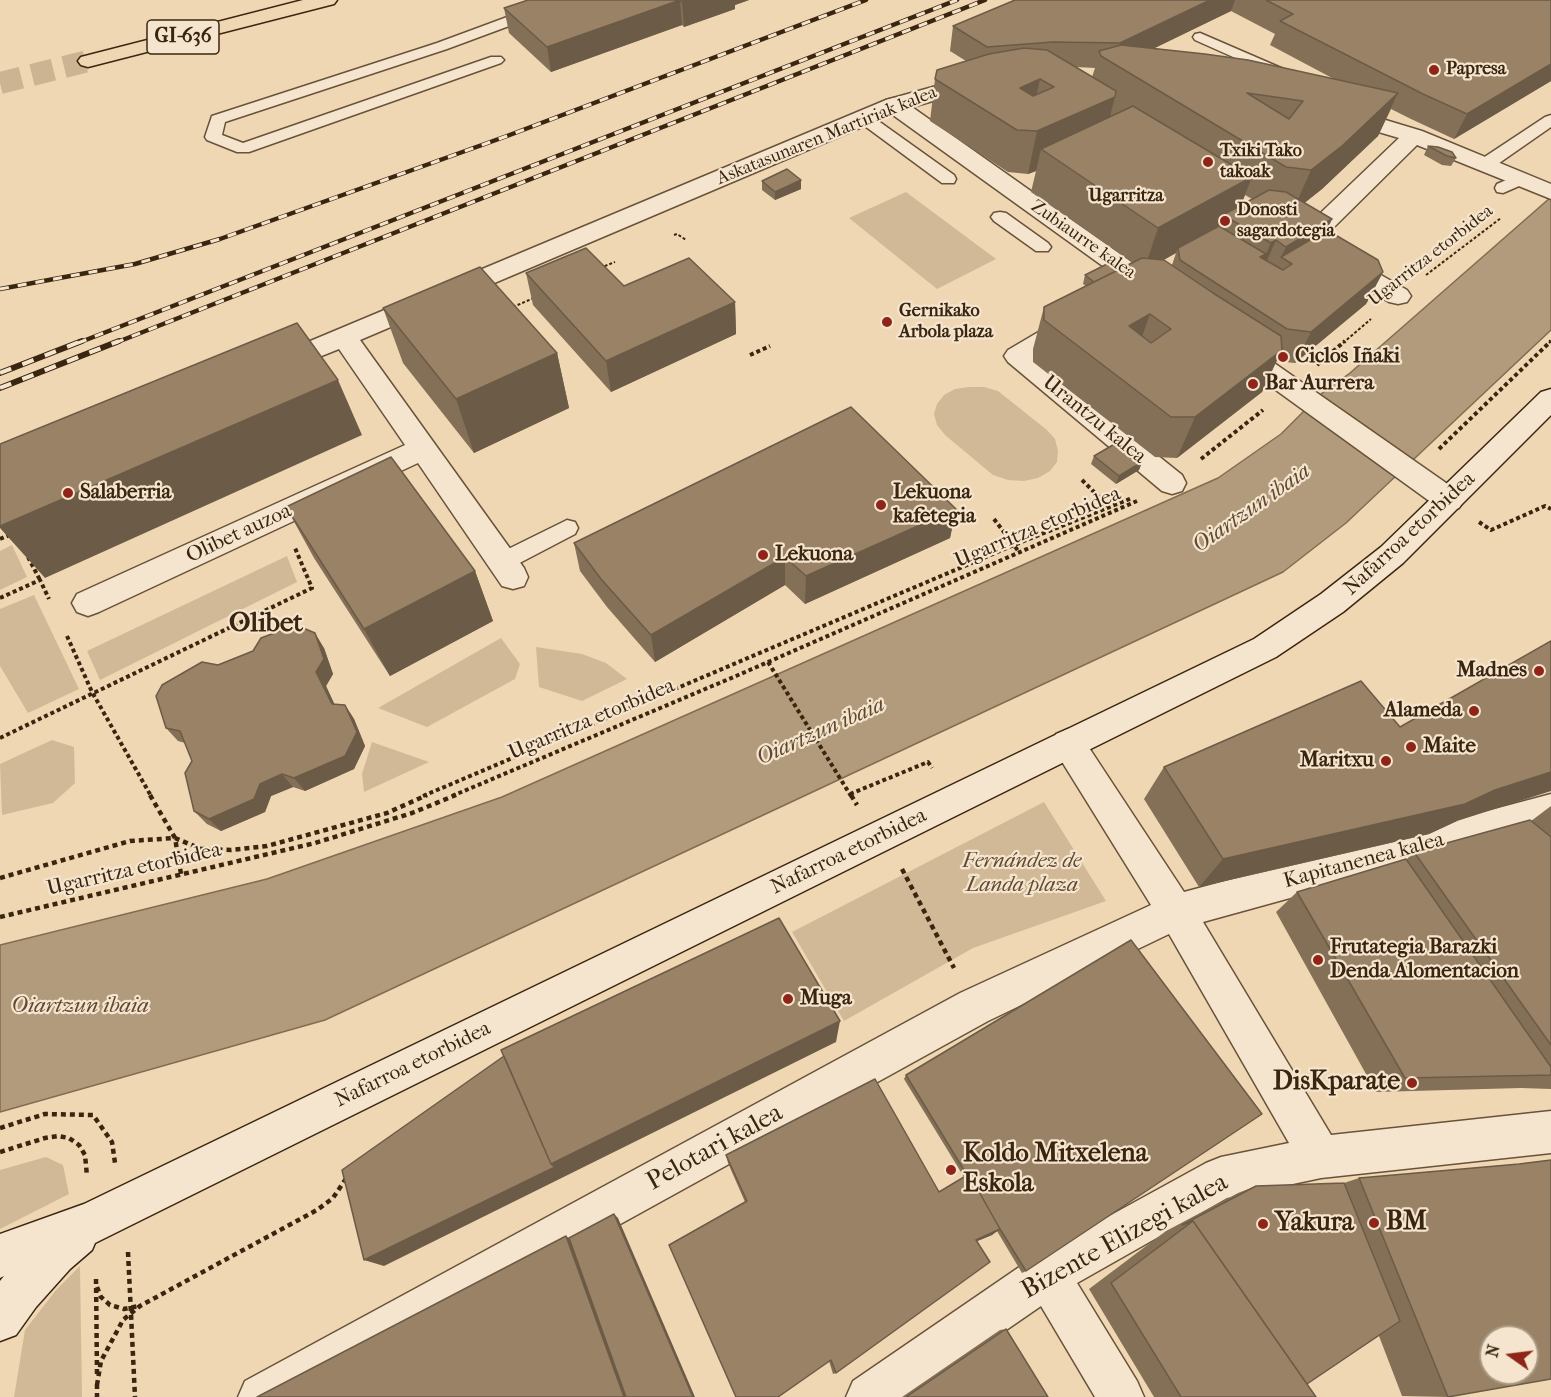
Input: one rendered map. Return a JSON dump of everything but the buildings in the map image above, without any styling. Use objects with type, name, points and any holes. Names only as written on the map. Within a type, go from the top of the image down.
[{"type":"main road","name":"GI-636","points":[[88,61],[327,0]]},
{"type":"street","name":"Askatasunaren Martiriak kalea","points":[[344,337],[894,105],[972,81],[992,79]]},
{"type":"street","name":"Zubiaurre kalea","points":[[894,105],[1022,184],[1155,278],[1174,305]]},
{"type":"street","points":[[1332,106],[1486,164],[1532,187]]},
{"type":"street","points":[[1300,235],[1318,229],[1414,136]]},
{"type":"street","points":[[1268,224],[1300,235],[1322,252],[1398,296]]},
{"type":"street","points":[[1118,299],[1155,278]]},
{"type":"street","name":"Urantzu kalea","points":[[1091,313],[1017,356],[1172,483]]},
{"type":"street","points":[[1213,332],[1460,508]]},
{"type":"street","points":[[247,378],[344,337],[507,570]]},
{"type":"street","name":"Nafarroa etorbidea","points":[[0,1319],[20,1291],[55,1254],[110,1231],[1068,744],[1265,648],[1299,626],[1460,508],[1551,399]]},
{"type":"street","name":"Olibet auzoa","points":[[88,603],[423,449]]},
{"type":"street","points":[[1068,744],[1176,912],[1321,1157]]},
{"type":"street","name":"Kapitanenea kalea","points":[[1176,912],[1551,810]]},
{"type":"street","points":[[1480,830],[1513,854]]},
{"type":"street","name":"Pelotari kalea","points":[[261,1397],[974,1007],[1176,912]]},
{"type":"street","name":"Bizente Elizegi kalea","points":[[869,1397],[1047,1275],[1221,1178],[1321,1157],[1551,1132]]},
{"type":"street","name":"Nafarroa etorbidea","points":[[0,1256],[110,1231]]},
{"type":"street","points":[[1047,1275],[1121,1397]]},
{"type":"lane","points":[[496,60],[243,149],[213,137],[218,119],[442,46],[566,0]]},
{"type":"lane","points":[[1200,38],[1293,78]]},
{"type":"lane","points":[[864,118],[948,178]]},
{"type":"lane","points":[[1486,164],[1551,120]]},
{"type":"lane","points":[[1000,217],[1042,247]]},
{"type":"lane","points":[[507,570],[567,528]]},
{"type":"path","name":"Ugarritza etorbidea","points":[[0,917],[315,843],[412,813],[1157,493],[1291,388],[1398,296],[1532,187]]},
{"type":"path","points":[[669,237],[677,234],[686,240]]},
{"type":"path","points":[[598,269],[620,260]]},
{"type":"path","points":[[513,307],[545,293]]},
{"type":"path","points":[[1413,475],[1551,341]]},
{"type":"path","points":[[750,355],[770,346]]},
{"type":"path","points":[[1082,480],[1109,507]]},
{"type":"path","name":"Ugarritza etorbidea","points":[[0,878],[130,841],[175,838],[201,849],[231,850],[267,846],[387,813],[1014,545],[1172,483]]},
{"type":"path","points":[[1460,508],[1491,530],[1545,506],[1551,509]]},
{"type":"path","points":[[994,519],[1019,552]]},
{"type":"path","points":[[0,539],[15,532]]},
{"type":"path","points":[[0,738],[312,588],[293,543]]},
{"type":"path","points":[[25,550],[53,608]]},
{"type":"path","points":[[0,598],[40,580]]},
{"type":"path","points":[[62,626],[92,692],[175,838],[181,874]]},
{"type":"path","points":[[768,662],[850,794]]},
{"type":"path","points":[[900,865],[974,1007]]},
{"type":"path","points":[[0,1128],[45,1114],[93,1115],[112,1142],[117,1175]]},
{"type":"path","points":[[110,1231],[130,1311],[135,1397]]},
{"type":"path","points":[[97,1397],[96,1285],[102,1297],[110,1305],[130,1311]]},
{"type":"path","points":[[97,1384],[101,1361],[110,1341],[130,1311]]},
{"type":"green space","points":[[906,192],[996,259],[937,289],[849,218]]},
{"type":"green space","points":[[984,387],[998,391],[1047,430],[1055,439],[1058,451],[1057,462],[1050,471],[1038,478],[1024,481],[1008,480],[993,475],[945,435],[937,425],[934,414],[937,404],[944,395],[955,389]]},
{"type":"green space","points":[[12,545],[27,577],[0,590],[0,551]]},
{"type":"green space","points":[[287,556],[297,582],[100,680],[87,651]]},
{"type":"green space","points":[[34,595],[79,689],[28,713],[0,666],[0,609]]},
{"type":"green space","points":[[501,638],[520,664],[515,679],[427,727],[378,708]]},
{"type":"green space","points":[[536,647],[582,654],[606,663],[627,679],[582,701],[539,687]]},
{"type":"green space","points":[[52,740],[74,747],[75,783],[53,803],[2,815],[0,764]]},
{"type":"green space","points":[[372,742],[429,762],[364,792],[362,774]]},
{"type":"green space","name":"Fernández de Landa plaza","points":[[1044,802],[1106,901],[973,948],[844,1021],[792,932]]},
{"type":"green space","points":[[46,1157],[63,1165],[69,1194],[0,1229],[0,1170]]},
{"type":"green space","points":[[80,1266],[82,1397],[14,1397],[25,1330],[56,1290]]},
{"type":"water","name":"Oiartzun ibaia","points":[[1551,197],[1551,330],[1346,523],[1283,572],[325,1020],[0,1112],[0,945],[267,879],[502,797],[1218,478],[1281,434],[1321,394],[1350,373]]},
{"type":"tunnel","points":[[0,83],[88,61]]},
{"type":"railway","points":[[0,289],[135,264],[220,239],[507,136],[866,0]]},
{"type":"railway","points":[[78,343],[957,0]]},
{"type":"railway","points":[[115,343],[985,0]]},
{"type":"railway","points":[[0,373],[82,341]]},
{"type":"railway","points":[[0,388],[119,341]]},
{"type":"place","name":"Papresa","points":[[1434,70]]},
{"type":"place","name":"Txiki Tako takoak","points":[[1208,162]]},
{"type":"place","name":"Donosti sagardotegia","points":[[1225,221]]},
{"type":"place","name":"Gernikako Arbola plaza","points":[[887,322]]},
{"type":"place","name":"Ciclos Iñaki","points":[[1283,357]]},
{"type":"place","name":"Bar Aurrera","points":[[1253,384]]},
{"type":"place","name":"Salaberria","points":[[68,493]]},
{"type":"place","name":"Lekuona kafetegia","points":[[881,505]]},
{"type":"place","name":"Lekuona","points":[[763,555]]},
{"type":"place","name":"Madnes","points":[[1539,671]]},
{"type":"place","name":"Alameda","points":[[1474,711]]},
{"type":"place","name":"Maite","points":[[1411,747]]},
{"type":"place","name":"Maritxu","points":[[1386,761]]},
{"type":"place","name":"Frutategia Barazki Denda Alomentacion","points":[[1318,960]]},
{"type":"place","name":"Muga","points":[[788,999]]},
{"type":"place","name":"DisKparate","points":[[1412,1083]]},
{"type":"place","name":"Koldo Mitxelena Eskola","points":[[951,1170]]},
{"type":"place","name":"BM","points":[[1374,1223]]},
{"type":"place","name":"Yakura","points":[[1263,1224]]},
{"type":"district","name":"Ugarritza","points":[[1126,197]]},
{"type":"district","name":"Olibet","points":[[266,624]]}]
